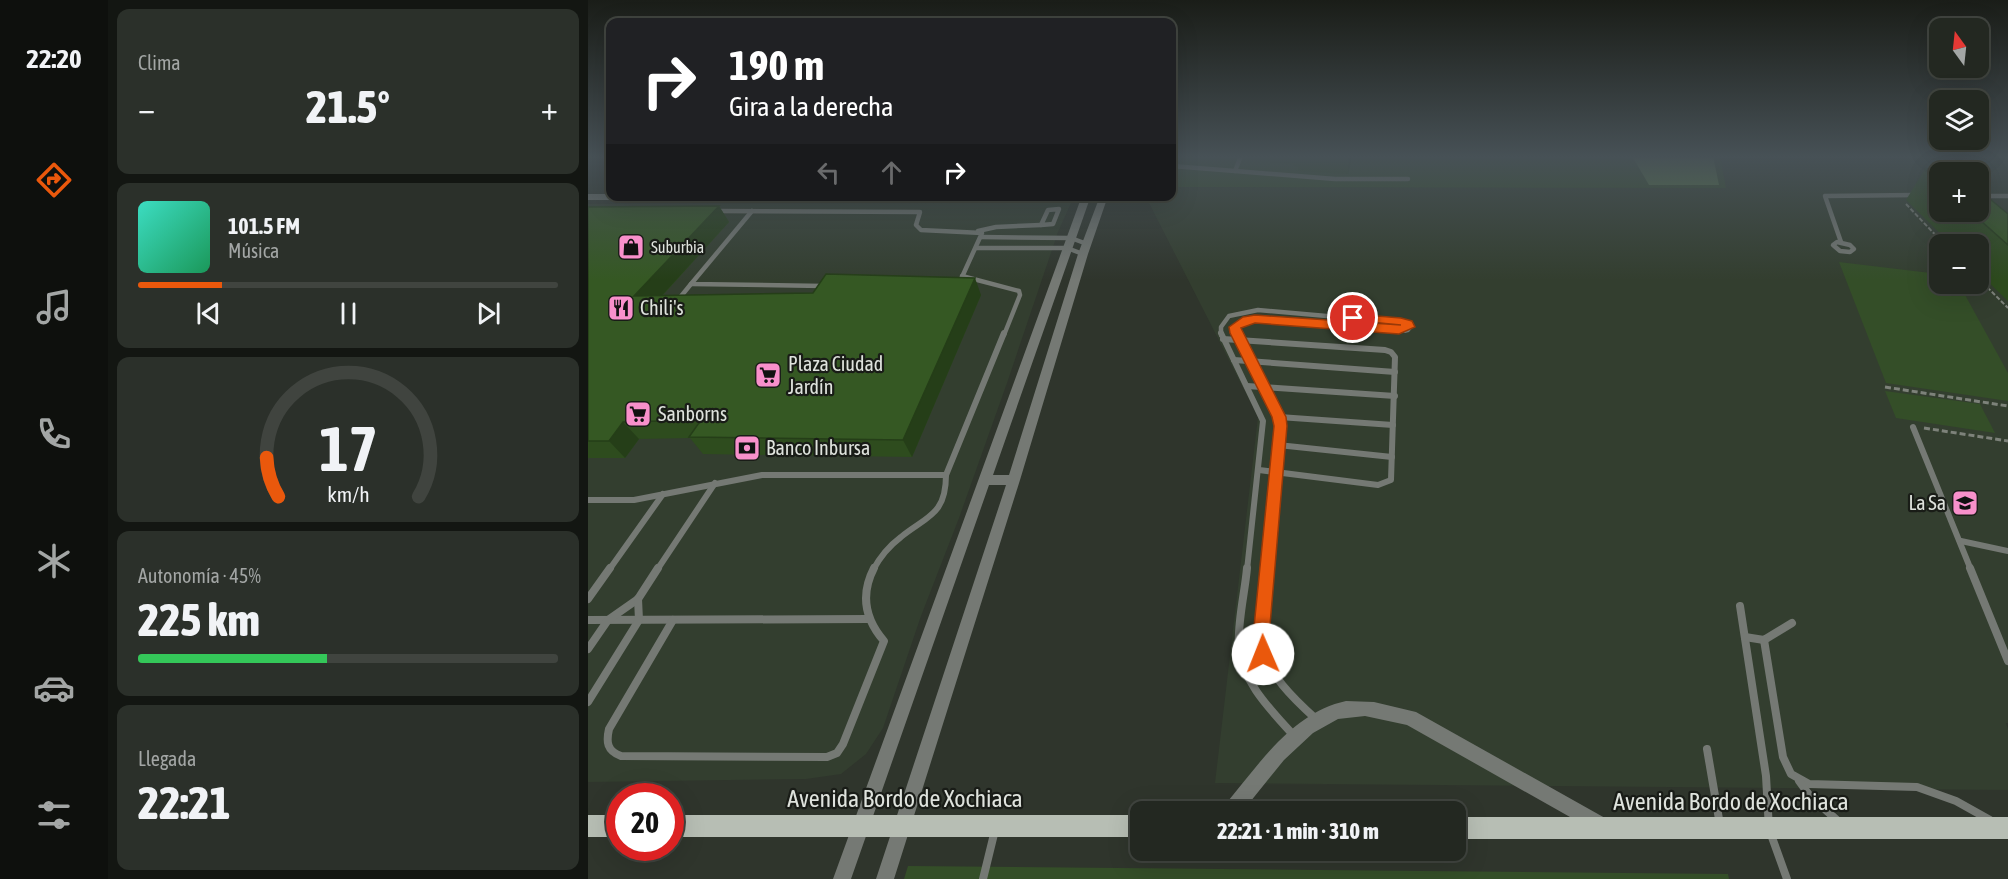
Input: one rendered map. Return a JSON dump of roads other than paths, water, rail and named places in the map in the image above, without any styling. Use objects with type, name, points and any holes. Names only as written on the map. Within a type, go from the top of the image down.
[{"type":"main road","points":[[588,826],[606,826]]},
{"type":"main road","name":"Avenida Bordo de Xochiaca","points":[[684,826],[1130,826]]},
{"type":"main road","name":"Avenida Bordo de Xochiaca","points":[[1466,828],[2006,828]]},
{"type":"street","points":[[842,879],[1085,201]]},
{"type":"street","points":[[885,879],[1014,480],[1085,249],[1103,201]]},
{"type":"street","points":[[986,480],[1014,480]]},
{"type":"street","points":[[1240,801],[1296,738],[1318,720],[1337,711],[1359,708],[1384,710],[1410,718],[1608,829]]},
{"type":"lane","points":[[1825,197],[1841,242]]},
{"type":"lane","points":[[705,211],[915,211],[920,212],[916,225],[921,230],[977,231],[996,227],[1041,226],[1053,224],[1059,209],[1048,210],[1041,226]]},
{"type":"lane","points":[[687,303],[676,303],[752,211]]},
{"type":"lane","points":[[674,620],[609,729],[606,740],[607,748],[612,754],[621,756],[827,757],[837,753],[843,744],[884,641],[868,619],[866,606],[867,591],[876,563],[897,539],[936,513],[947,483],[946,475],[1020,294],[1017,291],[961,279],[981,237],[982,233],[977,231]]},
{"type":"lane","points":[[981,237],[1069,243],[1085,249]]},
{"type":"lane","points":[[976,248],[1069,243],[1085,249]]},
{"type":"lane","points":[[691,284],[829,286]]},
{"type":"lane","points":[[800,292],[808,286]]},
{"type":"lane","points":[[1296,738],[1252,687],[1240,661],[1239,645],[1263,421],[1223,339],[1221,327],[1223,321],[1237,312],[1247,311],[1406,326],[1255,319],[1247,320],[1235,327],[1279,417],[1261,637],[1263,654],[1276,680],[1318,720]]},
{"type":"lane","points":[[1223,339],[1239,338],[1385,350],[1391,351],[1395,357],[1391,480],[1378,485],[1275,474],[1259,470]]},
{"type":"lane","points":[[1234,360],[1395,372]]},
{"type":"lane","points":[[1247,386],[1395,396]]},
{"type":"lane","points":[[1279,417],[1393,424]]},
{"type":"lane","points":[[1913,427],[2008,661]]},
{"type":"lane","points":[[1278,445],[1392,457]]},
{"type":"lane","points":[[588,500],[634,500],[716,482],[775,475],[946,475]]},
{"type":"lane","points":[[588,649],[608,620],[638,599],[716,482]]},
{"type":"lane","points":[[588,598],[663,494]]},
{"type":"lane","points":[[1961,541],[2008,551]]},
{"type":"lane","points":[[588,702],[639,620],[638,599]]},
{"type":"lane","points":[[1740,606],[1766,776],[1770,829],[1787,879]]},
{"type":"lane","points":[[588,620],[868,619]]},
{"type":"lane","points":[[1745,637],[1764,640],[1792,623]]},
{"type":"lane","points":[[1764,640],[1783,757],[1791,774],[1822,808],[1848,828]]},
{"type":"lane","points":[[1707,749],[1721,828]]},
{"type":"lane","points":[[1799,781],[1809,784],[1917,787],[1956,801],[2006,828]]},
{"type":"lane","points":[[983,879],[996,826]]},
{"type":"place","name":"Suburbia","points":[[631,247]]},
{"type":"place","name":"Chili's","points":[[621,308]]},
{"type":"place","name":"Plaza Ciudad Jardín","points":[[768,375]]},
{"type":"place","name":"Sanborns","points":[[638,414]]},
{"type":"place","name":"Banco Inbursa","points":[[747,448]]},
{"type":"place","name":"La Sa","points":[[1965,503]]}]
